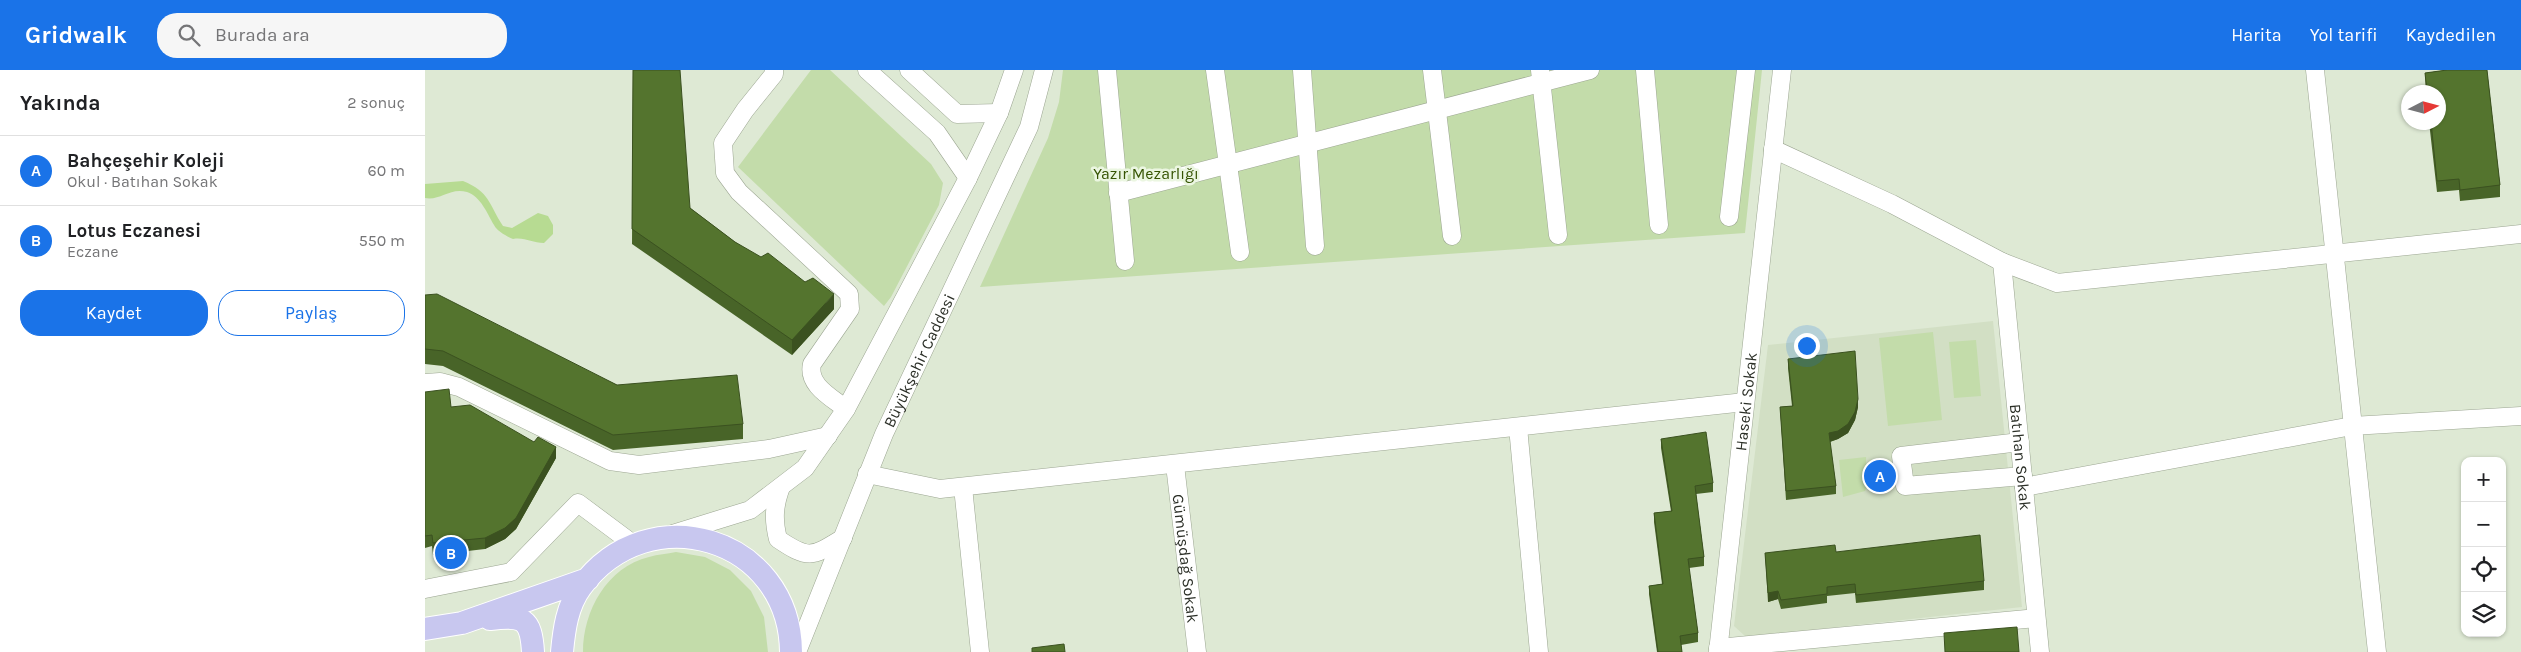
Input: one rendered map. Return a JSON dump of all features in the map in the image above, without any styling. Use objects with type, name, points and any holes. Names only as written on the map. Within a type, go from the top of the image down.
[{"type":"main road","points":[[562,652],[565,620],[580,588],[603,562],[633,544],[666,536],[701,538],[733,550],[760,571],[780,600],[791,633],[791,652]]},
{"type":"main road","points":[[462,623],[588,579]]},
{"type":"main road","points":[[425,629],[513,616],[525,620],[531,630],[533,652]]},
{"type":"street","points":[[775,70],[774,74],[745,110],[723,143],[725,173],[739,192],[849,294],[850,309],[811,364],[810,374],[813,382],[846,409]]},
{"type":"street","points":[[867,70],[937,133],[955,155],[968,178]]},
{"type":"street","points":[[909,70],[957,114]]},
{"type":"street","points":[[666,536],[750,510],[805,468],[846,409],[968,178],[999,113],[1014,70]]},
{"type":"street","name":"Büyükşehir Caddesi","points":[[797,652],[867,474],[1029,127],[1044,70]]},
{"type":"street","points":[[1107,70],[1125,261]]},
{"type":"street","points":[[1215,70],[1240,252]]},
{"type":"street","points":[[1302,70],[1315,246]]},
{"type":"street","points":[[1432,70],[1452,236]]},
{"type":"street","points":[[1118,193],[1307,146],[1437,109],[1541,76],[1590,70]]},
{"type":"street","points":[[1645,70],[1659,225]]},
{"type":"street","points":[[1729,217],[1746,70]]},
{"type":"street","points":[[1782,70],[1773,149],[1892,204],[2003,262],[2057,282],[2521,234]]},
{"type":"street","points":[[2315,70],[2377,652]]},
{"type":"street","points":[[1541,76],[1558,235]]},
{"type":"street","points":[[937,133],[957,114],[999,113]]},
{"type":"street","name":"Haseki Sokak","points":[[1718,650],[1773,149]]},
{"type":"street","name":"Batıhan Sokak","points":[[2003,262],[2039,652]]},
{"type":"street","points":[[425,383],[440,382],[459,387],[610,460],[625,464],[639,465],[769,449],[828,436]]},
{"type":"street","points":[[867,474],[940,490],[1745,402]]},
{"type":"street","points":[[2020,442],[1901,456],[1905,486],[2023,482],[2352,426],[2521,416]]},
{"type":"street","points":[[1518,427],[1539,652]]},
{"type":"street","name":"Gümüşdağ Sokak","points":[[1175,465],[1197,652]]},
{"type":"street","points":[[781,487],[774,507],[774,524],[778,539],[803,555],[819,553],[843,538]]},
{"type":"street","points":[[963,487],[981,652]]},
{"type":"street","points":[[425,589],[511,572],[578,503],[633,544]]},
{"type":"street","points":[[1718,650],[2036,618]]},
{"type":"shaded area","points":[[463,181],[479,189],[484,194],[503,226],[512,228],[538,213],[548,216],[553,225],[553,234],[544,243],[510,238],[497,229],[480,201],[467,192],[455,191],[435,198],[425,198],[425,184]]},
{"type":"shaded area","points":[[1993,321],[2022,607],[1746,637],[1734,626],[1768,345]]},
{"type":"green space","points":[[811,70],[830,70],[931,164],[943,183],[939,205],[891,297],[884,306],[738,167]]},
{"type":"green space","name":"Yazır Mezarlığı","points":[[1063,70],[1762,70],[1745,233],[980,287],[1048,138],[1059,102]]},
{"type":"green space","points":[[1933,332],[1942,420],[1888,426],[1879,338]]},
{"type":"green space","points":[[1976,340],[1981,396],[1954,398],[1949,342]]},
{"type":"green space","points":[[1866,457],[1867,486],[1865,491],[1843,497],[1839,460]]},
{"type":"green space","points":[[676,552],[705,557],[730,570],[751,591],[764,617],[768,652],[583,652],[587,621],[600,593],[610,581],[621,570],[634,562],[652,556]]},
{"type":"building","points":[[633,70],[680,70],[690,208],[735,242],[761,257],[768,253],[805,282],[813,278],[834,294],[792,340],[632,229]]},
{"type":"building","points":[[2447,70],[2487,70],[2500,185],[2460,190],[2459,179],[2437,181],[2432,130],[2446,130],[2446,85],[2426,85],[2425,73]]},
{"type":"building","points":[[437,294],[617,385],[737,375],[743,424],[613,435],[443,351],[425,349],[425,295]]},
{"type":"building","points":[[1855,351],[1858,399],[1855,412],[1848,424],[1838,431],[1829,433],[1836,486],[1786,491],[1780,407],[1793,406],[1788,359]]},
{"type":"building","points":[[449,389],[451,407],[470,405],[534,442],[538,437],[556,447],[516,518],[505,528],[485,538],[433,543],[432,535],[425,536],[425,392]]},
{"type":"building","points":[[1706,432],[1713,483],[1695,486],[1704,557],[1688,559],[1698,633],[1680,636],[1682,652],[1658,652],[1649,586],[1663,584],[1654,513],[1672,511],[1661,439]]},
{"type":"building","points":[[1980,535],[1984,581],[1856,595],[1855,584],[1827,587],[1827,594],[1781,600],[1778,591],[1768,593],[1765,553],[1835,545],[1836,552]]},
{"type":"building","points":[[2017,627],[2019,652],[1945,652],[1944,633]]},
{"type":"building","points":[[1064,644],[1065,652],[1032,652],[1032,648]]},
{"type":"place","name":"Bahçeşehir Koleji","points":[[1880,476]]},
{"type":"place","name":"Lotus Eczanesi","points":[[451,553]]}]
